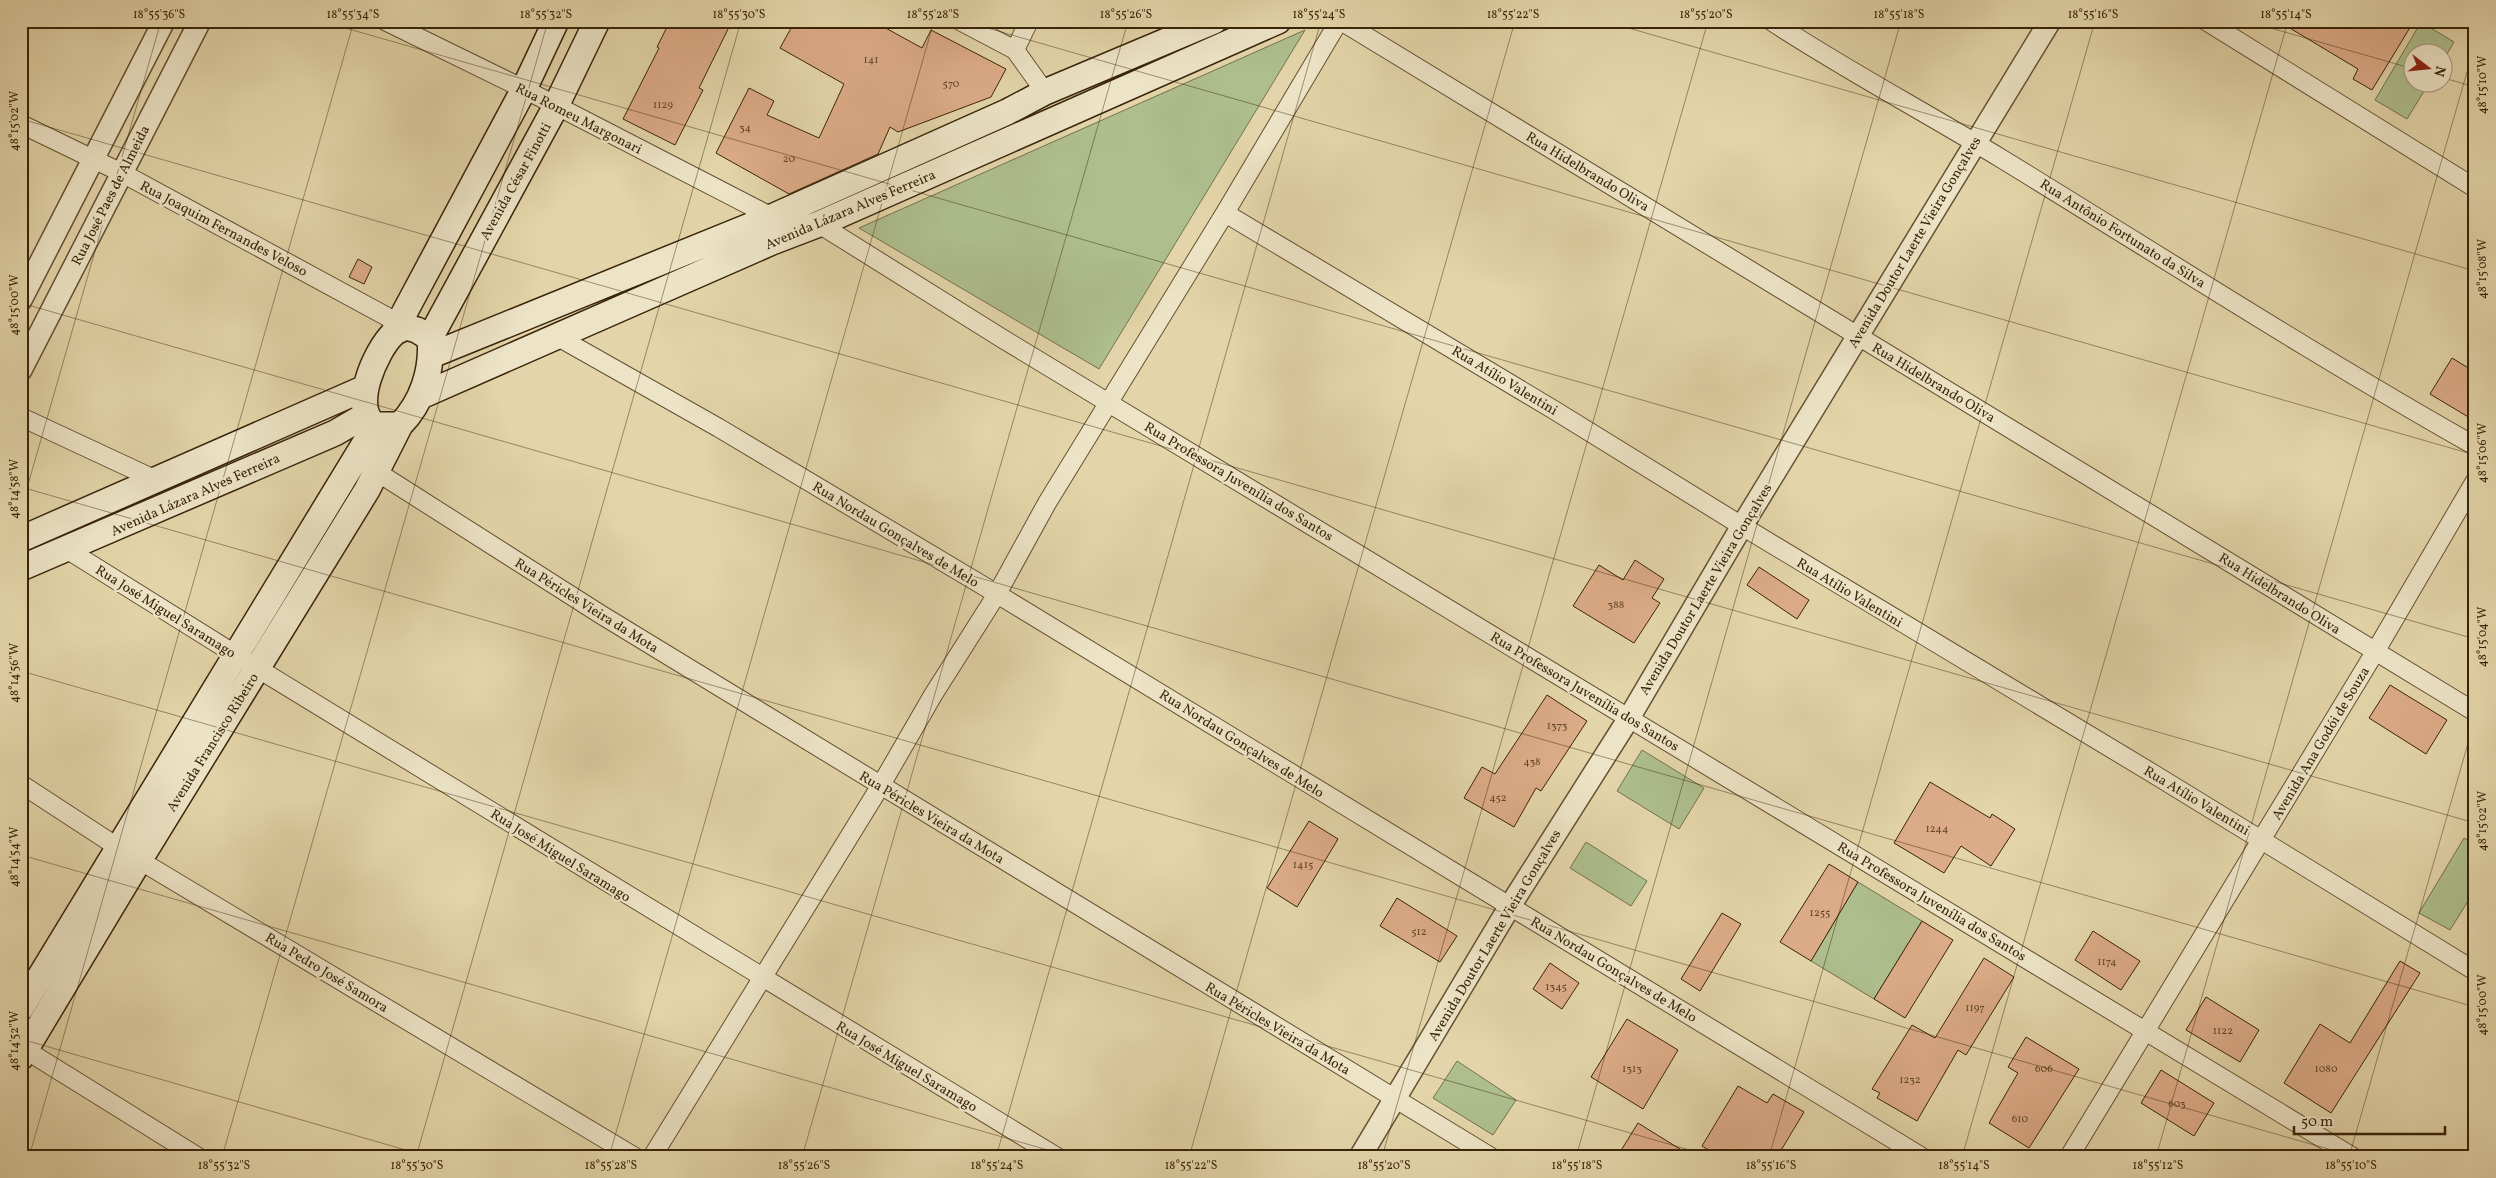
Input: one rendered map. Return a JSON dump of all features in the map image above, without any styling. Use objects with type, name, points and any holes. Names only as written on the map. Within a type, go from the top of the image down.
[{"type":"main road","points":[[21,538],[365,388],[382,348],[399,328],[524,89],[556,21]]},
{"type":"main road","name":"Avenida César Finotti","points":[[381,422],[410,415],[421,396],[431,347],[556,106],[597,21]]},
{"type":"main road","name":"Avenida Lázara Alves Ferreira","points":[[431,347],[772,216],[949,138],[1045,92],[1214,21]]},
{"type":"main road","name":"Avenida Lázara Alves Ferreira","points":[[421,396],[499,360],[558,337],[961,161],[1222,32],[1278,21]]},
{"type":"main road","points":[[949,138],[961,161]]},
{"type":"main road","points":[[399,328],[417,330],[431,347]]},
{"type":"main road","points":[[365,388],[381,422]]},
{"type":"main road","name":"Avenida Lázara Alves Ferreira","points":[[21,568],[68,550],[335,432],[381,422]]},
{"type":"main road","name":"Avenida Francisco Ribeiro","points":[[247,662],[377,472],[381,422]]},
{"type":"main road","name":"Avenida Francisco Ribeiro","points":[[21,1008],[129,853],[247,662],[381,422]]},
{"type":"main road","name":"Avenida Francisco Ribeiro","points":[[23,1051],[129,853]]},
{"type":"street","points":[[21,300],[164,21]]},
{"type":"street","name":"Rua José Paes de Almeida","points":[[21,370],[200,21]]},
{"type":"street","name":"Rua Romeu Margonari","points":[[384,21],[524,89],[772,216]]},
{"type":"street","points":[[960,21],[1015,50],[1045,92]]},
{"type":"street","points":[[1015,50],[1029,21]]},
{"type":"street","points":[[652,1157],[881,785],[933,694],[997,594],[1108,402],[1225,213],[1340,21]]},
{"type":"street","name":"Rua Hidelbrando Oliva","points":[[1340,21],[2475,712]]},
{"type":"street","name":"Rua Antônio Fortunato da Silva","points":[[1771,21],[1811,47],[1975,142],[2381,393],[2475,446]]},
{"type":"street","name":"Avenida Doutor Laerte Vieira Gonçalves","points":[[1360,1157],[1510,906],[1629,718],[1742,526],[2050,21]]},
{"type":"street","points":[[2206,21],[2475,188]]},
{"type":"street","name":"Rua Joaquim Fernandes Veloso","points":[[21,124],[122,173],[399,328]]},
{"type":"street","name":"Rua Atílio Valentini","points":[[1225,213],[1554,410],[2475,971]]},
{"type":"street","name":"Rua Professora Juvenília dos Santos","points":[[819,224],[1108,402],[2353,1157]]},
{"type":"street","name":"Rua Nordau Gonçalves de Melo","points":[[558,337],[719,428],[997,594],[1922,1157]]},
{"type":"street","points":[[21,417],[154,479]]},
{"type":"street","name":"Rua Péricles Vieira da Mota","points":[[377,472],[592,609],[1491,1157]]},
{"type":"street","name":"Avenida Ana Godói de Souza","points":[[2069,1157],[2375,652],[2475,481]]},
{"type":"street","name":"Rua José Miguel Saramago","points":[[68,550],[247,662],[1057,1157]]},
{"type":"street","name":"Rua Pedro José Samora","points":[[21,784],[129,853],[635,1157]]},
{"type":"street","points":[[23,1051],[198,1157]]},
{"type":"green space","points":[[2421,22],[2454,42],[2409,42]]},
{"type":"green space","points":[[1305,30],[1099,369],[859,228]]},
{"type":"green space","points":[[2404,51],[2404,92],[2424,92],[2407,119],[2375,100]]},
{"type":"green space","points":[[1642,750],[1704,788],[1679,829],[1617,791]]},
{"type":"green space","points":[[2464,838],[2475,844],[2475,890],[2450,930],[2419,913]]},
{"type":"green space","points":[[1586,842],[1647,881],[1631,906],[1570,868]]},
{"type":"green space","points":[[1858,882],[1922,921],[1874,999],[1811,961]]},
{"type":"green space","points":[[1457,1061],[1516,1100],[1493,1135],[1433,1098]]},
{"type":"building","points":[[670,21],[732,21],[699,88],[703,90],[675,145],[623,119],[659,48],[657,47]]},
{"type":"building","points":[[795,21],[873,21],[922,48],[931,30],[1006,69],[991,97],[898,132],[890,127],[878,154],[789,194],[716,153],[749,88],[774,101],[767,115],[819,138],[844,84],[780,48]]},
{"type":"building","points":[[2278,21],[2414,21],[2372,90],[2353,79],[2358,69]]},
{"type":"building","points":[[358,259],[372,267],[364,284],[349,277]]},
{"type":"building","points":[[2452,358],[2475,372],[2475,421],[2430,394]]},
{"type":"building","points":[[1635,560],[1664,579],[1652,598],[1660,603],[1634,643],[1573,606],[1599,565],[1623,580]]},
{"type":"building","points":[[1759,567],[1809,600],[1797,619],[1747,585]]},
{"type":"building","points":[[2390,685],[2447,720],[2426,754],[2369,718]]},
{"type":"building","points":[[1547,695],[1587,721],[1541,791],[1536,788],[1514,827],[1464,798],[1482,767],[1495,774]]},
{"type":"building","points":[[1930,782],[1990,818],[1992,814],[2015,829],[1991,866],[1961,846],[1944,873],[1894,843]]},
{"type":"building","points":[[1309,821],[1338,839],[1297,907],[1267,888]]},
{"type":"building","points":[[1829,864],[1858,882],[1811,961],[1780,942]]},
{"type":"building","points":[[1397,898],[1457,936],[1440,962],[1380,926]]},
{"type":"building","points":[[1722,913],[1741,924],[1700,991],[1681,979]]},
{"type":"building","points":[[1922,921],[1953,940],[1905,1018],[1874,999]]},
{"type":"building","points":[[2093,931],[2140,961],[2121,990],[2075,960]]},
{"type":"building","points":[[1984,958],[2014,977],[1966,1055],[1958,1050],[1917,1121],[1877,1098],[1880,1093],[1872,1089],[1912,1025],[1935,1038]]},
{"type":"building","points":[[2400,961],[2420,973],[2331,1113],[2284,1083],[2320,1024],[2350,1043]]},
{"type":"building","points":[[1550,963],[1579,983],[1562,1009],[1533,989]]},
{"type":"building","points":[[2206,997],[2259,1030],[2240,1062],[2186,1030]]},
{"type":"building","points":[[1627,1019],[1678,1050],[1643,1109],[1591,1077]]},
{"type":"building","points":[[2026,1037],[2079,1069],[2029,1148],[1989,1123],[2018,1073],[2008,1067]]},
{"type":"building","points":[[2161,1070],[2214,1103],[2194,1136],[2141,1103]]},
{"type":"building","points":[[1738,1086],[1767,1103],[1773,1094],[1804,1112],[1777,1157],[1720,1157],[1702,1146]]},
{"type":"building","points":[[1638,1123],[1654,1133],[1693,1157],[1617,1157]]}]
